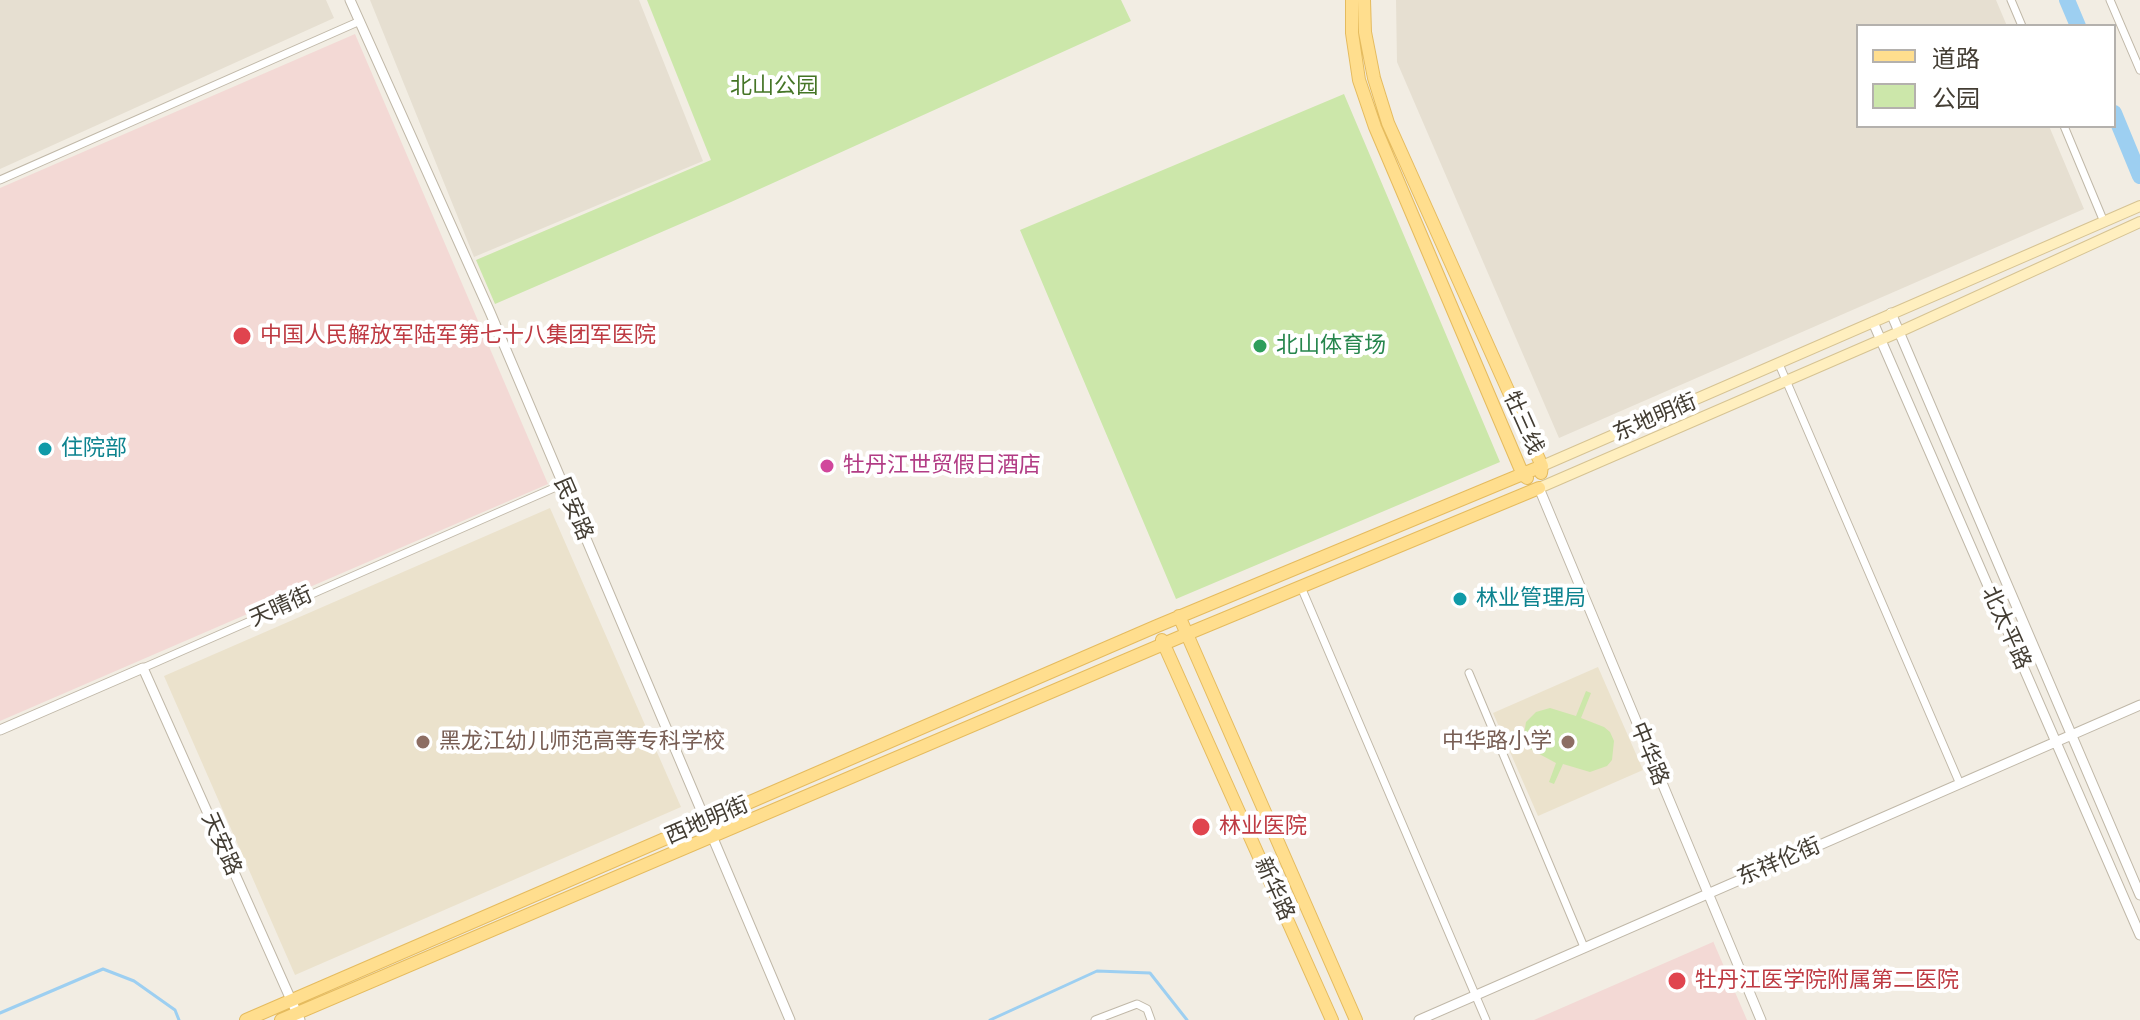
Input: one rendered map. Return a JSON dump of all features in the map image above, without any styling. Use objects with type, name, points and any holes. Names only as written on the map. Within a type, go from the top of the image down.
[{"type":"main road","name":"牡三线","points":[[1352,0],[1352,33],[1359,80],[1375,127],[1523,475],[1539,488]]},
{"type":"main road","name":"牡三线","points":[[1364,0],[1365,32],[1374,78],[1388,123],[1542,466],[1539,488]]},
{"type":"main road","name":"东地明街","points":[[1168,621],[1523,475],[2140,206]]},
{"type":"main road","name":"东地明街","points":[[1176,639],[1539,488],[1881,340],[2140,222]]},
{"type":"main road","name":"新华路","points":[[1168,621],[1332,1020]]},
{"type":"main road","points":[[1168,621],[1356,1020]]},
{"type":"main road","name":"西地明街","points":[[246,1020],[1168,621]]},
{"type":"main road","name":"西地明街","points":[[281,1020],[298,1017],[712,835],[1176,639]]},
{"type":"street","name":"民安路","points":[[350,0],[490,312],[790,1020]]},
{"type":"street","points":[[2011,0],[2021,24]]},
{"type":"street","points":[[2110,0],[2140,70]]},
{"type":"street","points":[[0,180],[360,21]]},
{"type":"street","points":[[2065,128],[2104,222]]},
{"type":"street","name":"北太平路","points":[[1891,313],[2140,895]]},
{"type":"street","name":"北太平路","points":[[1873,322],[2140,935]]},
{"type":"street","points":[[1779,364],[1960,784]]},
{"type":"street","name":"天晴街","points":[[0,730],[563,484]]},
{"type":"street","name":"中华路","points":[[1539,488],[1761,1020]]},
{"type":"street","points":[[1301,587],[1486,1020]]},
{"type":"street","name":"天安路","points":[[143,668],[298,1017]]},
{"type":"street","points":[[1469,673],[1584,947]]},
{"type":"street","name":"东祥伦街","points":[[1419,1020],[2140,705]]},
{"type":"street","points":[[1095,1020],[1137,1004],[1147,1009],[1151,1020]]},
{"type":"shaded area","points":[[0,0],[326,0],[334,18],[0,169]]},
{"type":"shaded area","points":[[370,0],[639,0],[703,161],[474,257]]},
{"type":"shaded area","points":[[1396,0],[1996,0],[2006,24],[1856,24],[1856,128],[2050,128],[2084,209],[1559,438],[1397,62]]},
{"type":"shaded area","name":"中国人民解放军陆军第七十八集团军医院","points":[[355,34],[548,484],[0,721],[0,188]]},
{"type":"shaded area","name":"黑龙江幼儿师范高等专科学校","points":[[550,508],[681,807],[295,975],[164,676]]},
{"type":"shaded area","name":"中华路小学","points":[[1598,667],[1643,770],[1538,816],[1493,713]]},
{"type":"shaded area","name":"牡丹江医学院附属第二医院","points":[[1713,942],[1747,1020],[1534,1020]]},
{"type":"green space","name":"北山公园","points":[[647,0],[1121,0],[1131,21],[731,202],[495,304],[476,260],[711,160]]},
{"type":"green space","name":"北山体育场","points":[[1344,94],[1500,462],[1176,599],[1020,230]]},
{"type":"green space","points":[[1586,691],[1591,693],[1581,718],[1610,732],[1614,741],[1612,760],[1607,766],[1590,772],[1563,764],[1554,784],[1549,782],[1556,763],[1530,749],[1524,735],[1526,722],[1536,712],[1550,708],[1576,716]]},
{"type":"waterway","points":[[2067,0],[2077,24]]},
{"type":"waterway","points":[[2116,118],[2140,176]]},
{"type":"waterway","points":[[0,1013],[103,969],[134,981],[175,1010],[179,1020]]},
{"type":"waterway","points":[[990,1020],[1097,971],[1150,973],[1187,1020]]},
{"type":"place","name":"中国人民解放军陆军第七十八集团军医院","points":[[242,336]]},
{"type":"place","name":"北山体育场","points":[[1260,346]]},
{"type":"place","name":"住院部","points":[[45,449]]},
{"type":"place","name":"牡丹江世贸假日酒店","points":[[827,466]]},
{"type":"place","name":"林业管理局","points":[[1460,599]]},
{"type":"place","name":"黑龙江幼儿师范高等专科学校","points":[[423,742]]},
{"type":"place","name":"中华路小学","points":[[1568,742]]},
{"type":"place","name":"林业医院","points":[[1201,827]]},
{"type":"place","name":"牡丹江医学院附属第二医院","points":[[1677,981]]}]
